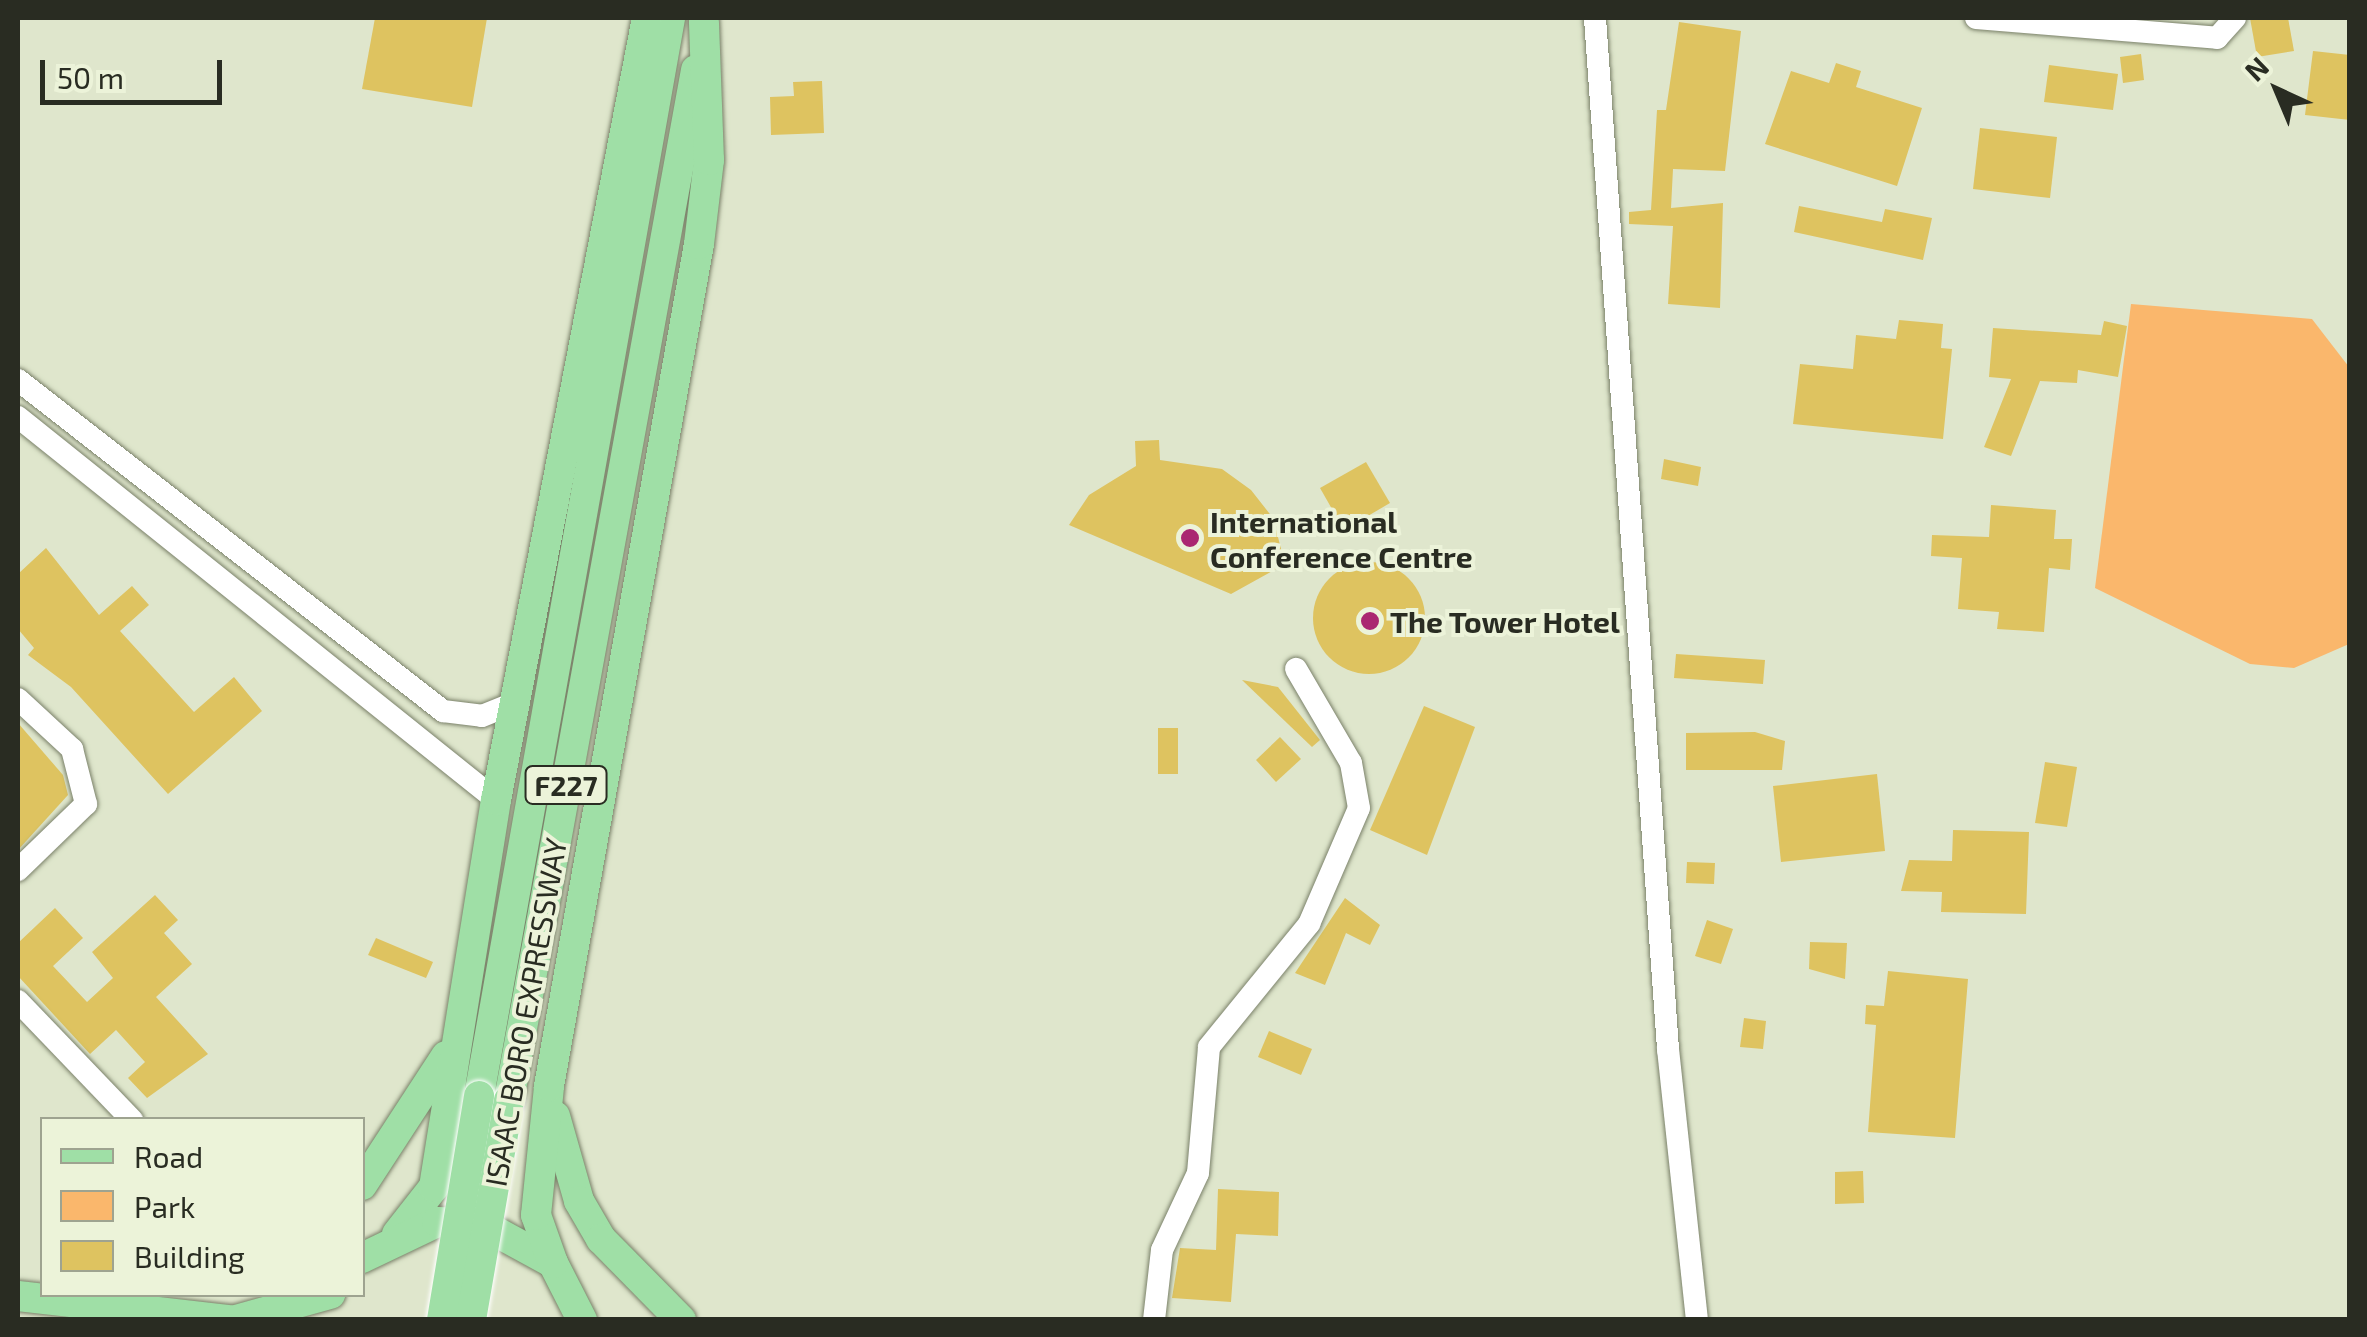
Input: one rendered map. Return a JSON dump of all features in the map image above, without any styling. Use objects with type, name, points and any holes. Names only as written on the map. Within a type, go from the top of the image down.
[{"type":"main road","points":[[365,1256],[397,1234],[434,1187],[496,800],[647,18]]},
{"type":"main road","name":"ISAAC BORO EXPRESSWAY","points":[[472,1320],[494,1098],[592,470],[670,18]]},
{"type":"main road","points":[[600,1320],[579,1309],[552,1263],[536,1215],[549,1086],[699,244],[709,160],[705,20]]},
{"type":"main road","name":"ISAAC BORO EXPRESSWAY","points":[[442,1320],[494,1098],[624,470],[705,20]]},
{"type":"main road","points":[[365,1181],[426,1096],[461,1026]]},
{"type":"main road","points":[[549,1086],[578,1201],[632,1280],[680,1320]]},
{"type":"main road","points":[[397,1234],[480,1223],[552,1263]]},
{"type":"main road","points":[[18,1296],[172,1307],[233,1320],[321,1297]]},
{"type":"main road","points":[[172,1307],[194,1297]]},
{"type":"street","points":[[1595,18],[1668,1049],[1696,1320]]},
{"type":"street","points":[[1976,18],[2217,38],[2235,18]]},
{"type":"street","points":[[18,380],[444,711],[482,716],[516,702]]},
{"type":"street","points":[[18,417],[496,800]]},
{"type":"street","points":[[1154,1320],[1162,1250],[1198,1173],[1209,1047],[1309,924],[1359,808],[1351,763],[1296,669]]},
{"type":"street","points":[[18,699],[72,749],[86,804],[18,870]]},
{"type":"street","points":[[18,1001],[129,1117]]},
{"type":"green space","points":[[2131,304],[2312,319],[2349,367],[2349,644],[2294,668],[2250,664],[2095,588]]},
{"type":"building","points":[[375,18],[487,18],[472,107],[362,89]]},
{"type":"building","points":[[2250,18],[2288,18],[2294,51],[2257,57]]},
{"type":"building","points":[[1679,22],[1741,31],[1725,171],[1673,169],[1671,208],[1723,203],[1720,308],[1668,304],[1673,226],[1629,224],[1629,212],[1651,210],[1657,110],[1666,110]]},
{"type":"building","points":[[2313,51],[2350,55],[2350,120],[2305,115]]},
{"type":"building","points":[[2141,54],[2144,80],[2123,83],[2120,57]]},
{"type":"building","points":[[1836,63],[1861,71],[1856,87],[1922,108],[1897,186],[1765,144],[1791,71],[1829,83]]},
{"type":"building","points":[[2049,65],[2118,74],[2113,110],[2044,102]]},
{"type":"building","points":[[822,81],[824,133],[771,135],[770,97],[794,96],[793,82]]},
{"type":"building","points":[[1980,128],[2057,137],[2050,198],[1973,189]]},
{"type":"building","points":[[1799,206],[1882,222],[1885,209],[1932,218],[1923,260],[1794,232]]},
{"type":"building","points":[[1899,320],[1943,324],[1941,348],[1952,349],[1943,439],[1793,424],[1800,364],[1853,369],[1856,335],[1896,339]]},
{"type":"building","points":[[2104,321],[2127,326],[2118,377],[2078,370],[2077,383],[2040,381],[2011,456],[1984,447],[2011,379],[1989,377],[1993,328],[2101,335]]},
{"type":"building","name":"International Conference Centre","points":[[1159,440],[1160,460],[1222,469],[1251,490],[1273,518],[1285,564],[1231,594],[1069,525],[1089,495],[1136,466],[1135,441]]},
{"type":"building","points":[[1664,459],[1701,467],[1698,486],[1661,479]]},
{"type":"building","points":[[1366,462],[1390,503],[1344,530],[1320,488]]},
{"type":"building","points":[[1991,505],[2056,510],[2054,539],[2072,539],[2070,570],[2049,568],[2044,632],[1997,629],[1999,612],[1958,609],[1962,558],[1931,556],[1932,535],[1989,537]]},
{"type":"building","points":[[46,548],[99,615],[132,586],[149,605],[120,631],[194,712],[234,677],[262,711],[168,794],[71,687],[28,655],[34,648],[18,629],[18,574]]},
{"type":"building","name":"The Tower Hotel","points":[[1369,562],[1391,566],[1409,578],[1421,596],[1425,618],[1421,640],[1409,658],[1391,670],[1369,674],[1347,670],[1329,658],[1317,640],[1313,618],[1317,596],[1329,578],[1347,566]]},
{"type":"building","points":[[1676,654],[1765,660],[1763,684],[1674,678]]},
{"type":"building","points":[[1242,680],[1278,687],[1320,740],[1312,747]]},
{"type":"building","points":[[1424,706],[1475,727],[1427,855],[1370,830]]},
{"type":"building","points":[[18,723],[63,775],[68,795],[18,850]]},
{"type":"building","points":[[1158,728],[1178,728],[1178,774],[1158,774]]},
{"type":"building","points":[[1755,732],[1785,741],[1782,770],[1686,770],[1686,733]]},
{"type":"building","points":[[1280,737],[1301,759],[1276,782],[1256,760]]},
{"type":"building","points":[[2045,762],[2077,767],[2067,827],[2035,823]]},
{"type":"building","points":[[1877,774],[1885,851],[1781,862],[1773,786]]},
{"type":"building","points":[[1953,830],[2029,832],[2026,914],[1941,912],[1942,892],[1901,891],[1909,860],[1952,861]]},
{"type":"building","points":[[1687,862],[1715,863],[1714,884],[1686,883]]},
{"type":"building","points":[[155,895],[178,920],[164,933],[192,964],[156,997],[208,1054],[147,1098],[128,1078],[145,1062],[116,1030],[90,1054],[18,976],[18,943],[55,908],[83,938],[53,966],[87,1002],[113,978],[92,952]]},
{"type":"building","points":[[1345,898],[1380,925],[1370,945],[1346,933],[1325,985],[1295,973]]},
{"type":"building","points":[[1707,920],[1733,929],[1721,964],[1695,956]]},
{"type":"building","points":[[376,938],[433,962],[426,978],[368,955]]},
{"type":"building","points":[[1810,942],[1847,943],[1845,979],[1809,969]]},
{"type":"building","points":[[1888,971],[1968,979],[1955,1138],[1868,1132],[1876,1025],[1865,1024],[1866,1005],[1884,1006]]},
{"type":"building","points":[[1744,1018],[1766,1021],[1763,1049],[1740,1047]]},
{"type":"building","points":[[1269,1031],[1312,1049],[1301,1075],[1258,1057]]},
{"type":"building","points":[[1863,1171],[1864,1203],[1835,1204],[1835,1172]]},
{"type":"building","points":[[1218,1189],[1279,1192],[1278,1236],[1236,1234],[1231,1302],[1172,1298],[1180,1248],[1216,1250]]},
{"type":"place","name":"International Conference Centre","points":[[1190,538]]},
{"type":"place","name":"The Tower Hotel","points":[[1370,621]]}]
